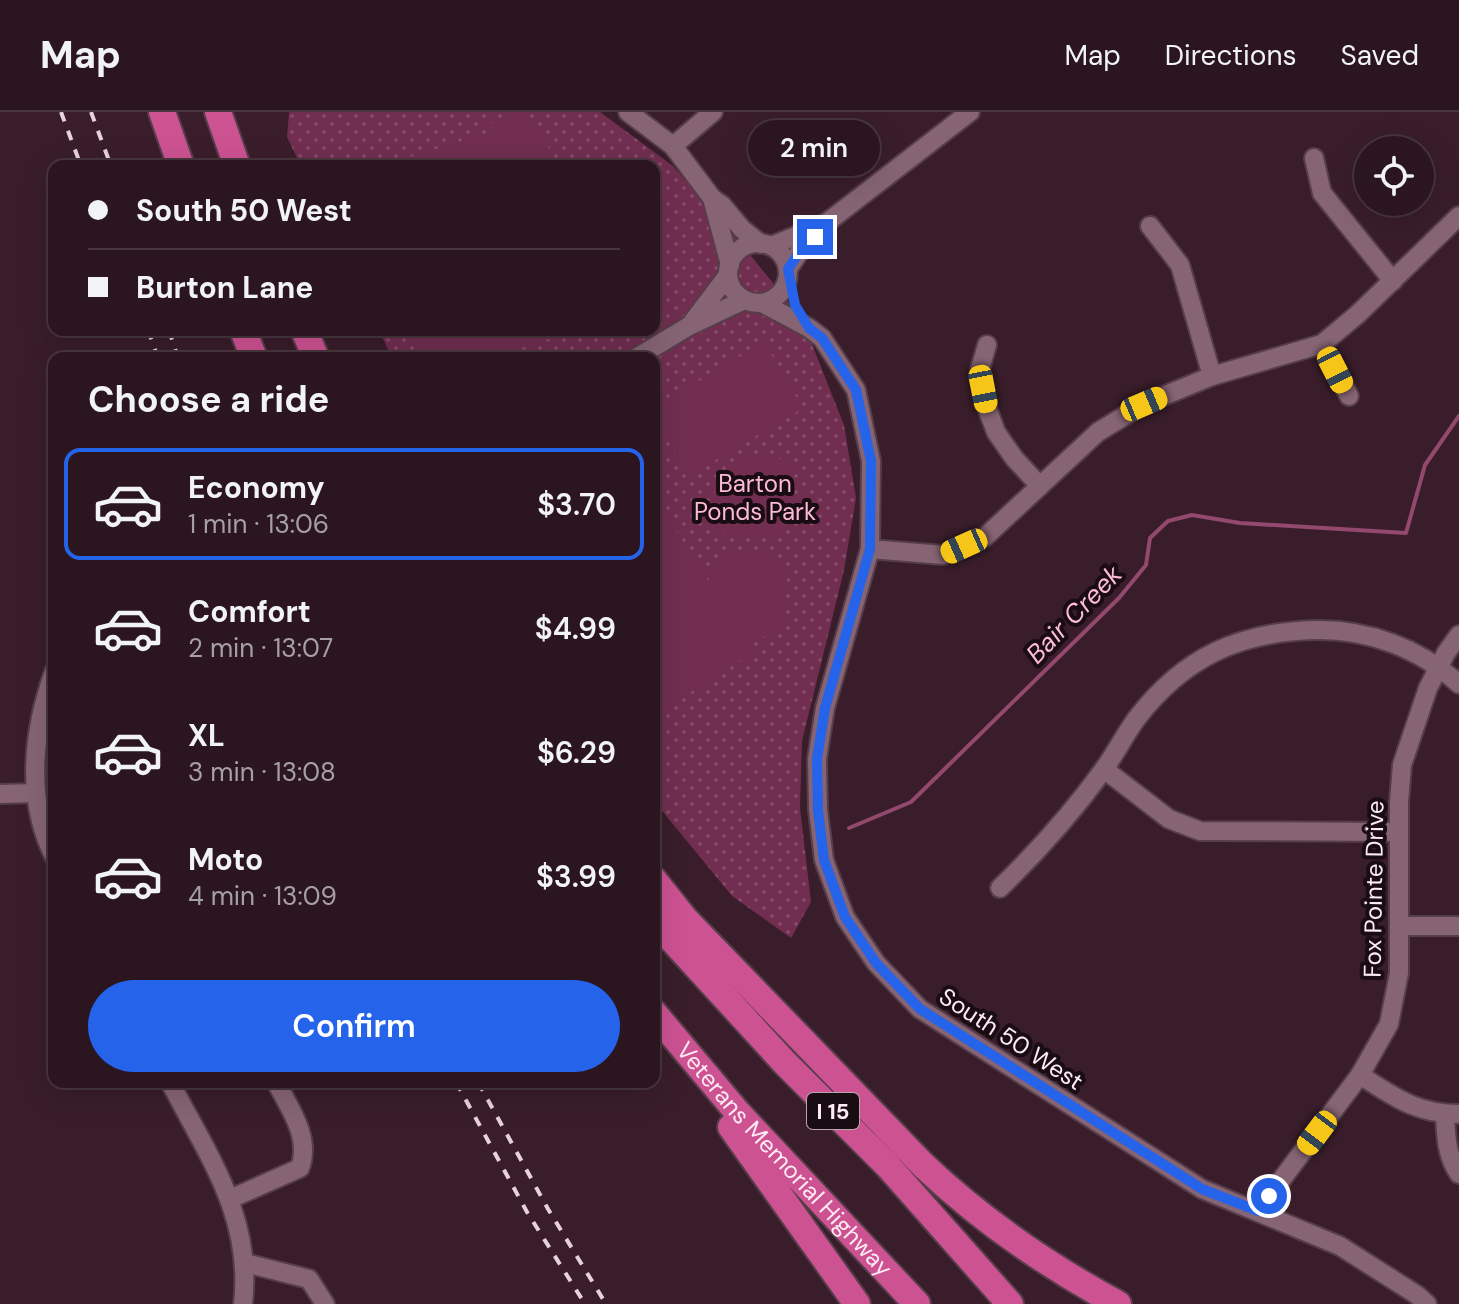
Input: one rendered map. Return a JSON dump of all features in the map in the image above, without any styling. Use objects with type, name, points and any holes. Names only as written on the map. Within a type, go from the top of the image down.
[{"type":"highway","points":[[162,112],[179,160]]},
{"type":"highway","points":[[218,112],[235,160]]},
{"type":"highway","points":[[660,888],[685,919],[963,1203],[1018,1242],[1118,1304]]},
{"type":"highway","name":"I 15","points":[[660,927],[785,1063],[888,1166],[1010,1304]]},
{"type":"highway","name":"Veterans Memorial Highway","points":[[660,1020],[738,1113],[917,1304]]},
{"type":"highway","points":[[660,1028],[857,1304]]},
{"type":"street","points":[[628,112],[673,146],[712,198],[742,229],[779,252],[788,274]]},
{"type":"street","points":[[673,146],[713,112]]},
{"type":"street","points":[[646,352],[689,326],[753,301],[779,295],[800,251],[825,224],[970,112]]},
{"type":"street","points":[[1314,158],[1322,193],[1393,281]]},
{"type":"street","points":[[712,198],[736,294],[753,301]]},
{"type":"street","points":[[870,549],[943,555],[985,537],[1098,432],[1144,404],[1212,376],[1322,344],[1393,281],[1459,216]]},
{"type":"street","points":[[689,326],[741,249],[766,245],[825,224]]},
{"type":"street","points":[[1150,226],[1180,265],[1212,376]]},
{"type":"street","name":"South 50 West","points":[[788,274],[795,305],[809,328]]},
{"type":"street","name":"South 50 West","points":[[753,301],[809,328],[822,338],[856,390],[871,461],[870,549],[825,708],[817,759],[818,810],[824,860],[845,917],[876,963],[920,1009],[1202,1189],[1340,1246],[1427,1304]]},
{"type":"street","points":[[1322,344],[1349,396]]},
{"type":"street","points":[[987,345],[980,369],[987,408],[996,432],[1014,458],[1040,486]]},
{"type":"street","points":[[1000,888],[1044,845],[1104,769],[1137,718],[1170,680],[1206,654],[1243,640],[1282,631],[1343,630],[1397,644],[1440,667],[1459,684]]},
{"type":"street","name":"Fox Pointe Drive","points":[[1258,1211],[1360,1075],[1389,1024],[1399,973],[1402,765],[1413,728],[1440,667],[1459,635]]},
{"type":"street","points":[[48,692],[40,719],[35,761],[36,793],[48,845]]},
{"type":"street","points":[[1104,769],[1169,819],[1200,831],[1399,832]]},
{"type":"street","points":[[0,794],[36,793]]},
{"type":"street","points":[[1399,926],[1459,926]]},
{"type":"street","points":[[1360,1075],[1407,1105],[1452,1114],[1446,1141],[1451,1162],[1459,1174]]},
{"type":"street","points":[[173,1088],[230,1199],[241,1232],[245,1263],[243,1304]]},
{"type":"street","points":[[230,1199],[300,1168],[305,1154],[300,1127],[279,1088]]},
{"type":"street","points":[[245,1263],[309,1279],[325,1304]]},
{"type":"green space","name":"Barton Ponds Park","points":[[289,112],[600,112],[673,166],[802,319],[844,425],[856,498],[844,570],[802,741],[800,808],[811,902],[791,938],[732,896],[660,808],[660,352],[389,352],[382,336],[660,336],[660,160],[298,160],[287,137]]},
{"type":"green space","points":[[518,112],[532,118],[554,157],[548,160],[502,160],[495,142],[500,160],[400,160],[491,132],[489,124]]},
{"type":"green space","points":[[415,336],[557,336],[510,352],[422,352]]},
{"type":"green space","points":[[764,342],[803,408],[689,476],[660,428],[660,404]]},
{"type":"green space","points":[[751,453],[793,462],[792,525],[773,538],[711,532],[716,481]]},
{"type":"green space","points":[[660,505],[708,581],[728,551],[770,554],[788,570],[782,630],[748,643],[753,653],[660,711]]},
{"type":"waterway","name":"Bair Creek","points":[[849,828],[911,802],[1119,598],[1146,565],[1150,538],[1168,521],[1192,515],[1240,523],[1406,533],[1425,465],[1459,416]]},
{"type":"railway","points":[[61,112],[79,160]]},
{"type":"railway","points":[[91,112],[109,160]]},
{"type":"railway","points":[[150,336],[156,352]]},
{"type":"railway","points":[[171,336],[176,352]]},
{"type":"railway","points":[[459,1088],[527,1212],[585,1304]]},
{"type":"railway","points":[[481,1088],[548,1209],[606,1304]]},
{"type":"route","points":[[815,237],[800,251],[788,269],[788,279],[795,305],[809,328],[822,338],[856,390],[871,461],[870,549],[825,708],[817,759],[818,810],[824,860],[845,917],[876,963],[920,1009],[1202,1189],[1258,1211],[1269,1196]]}]
